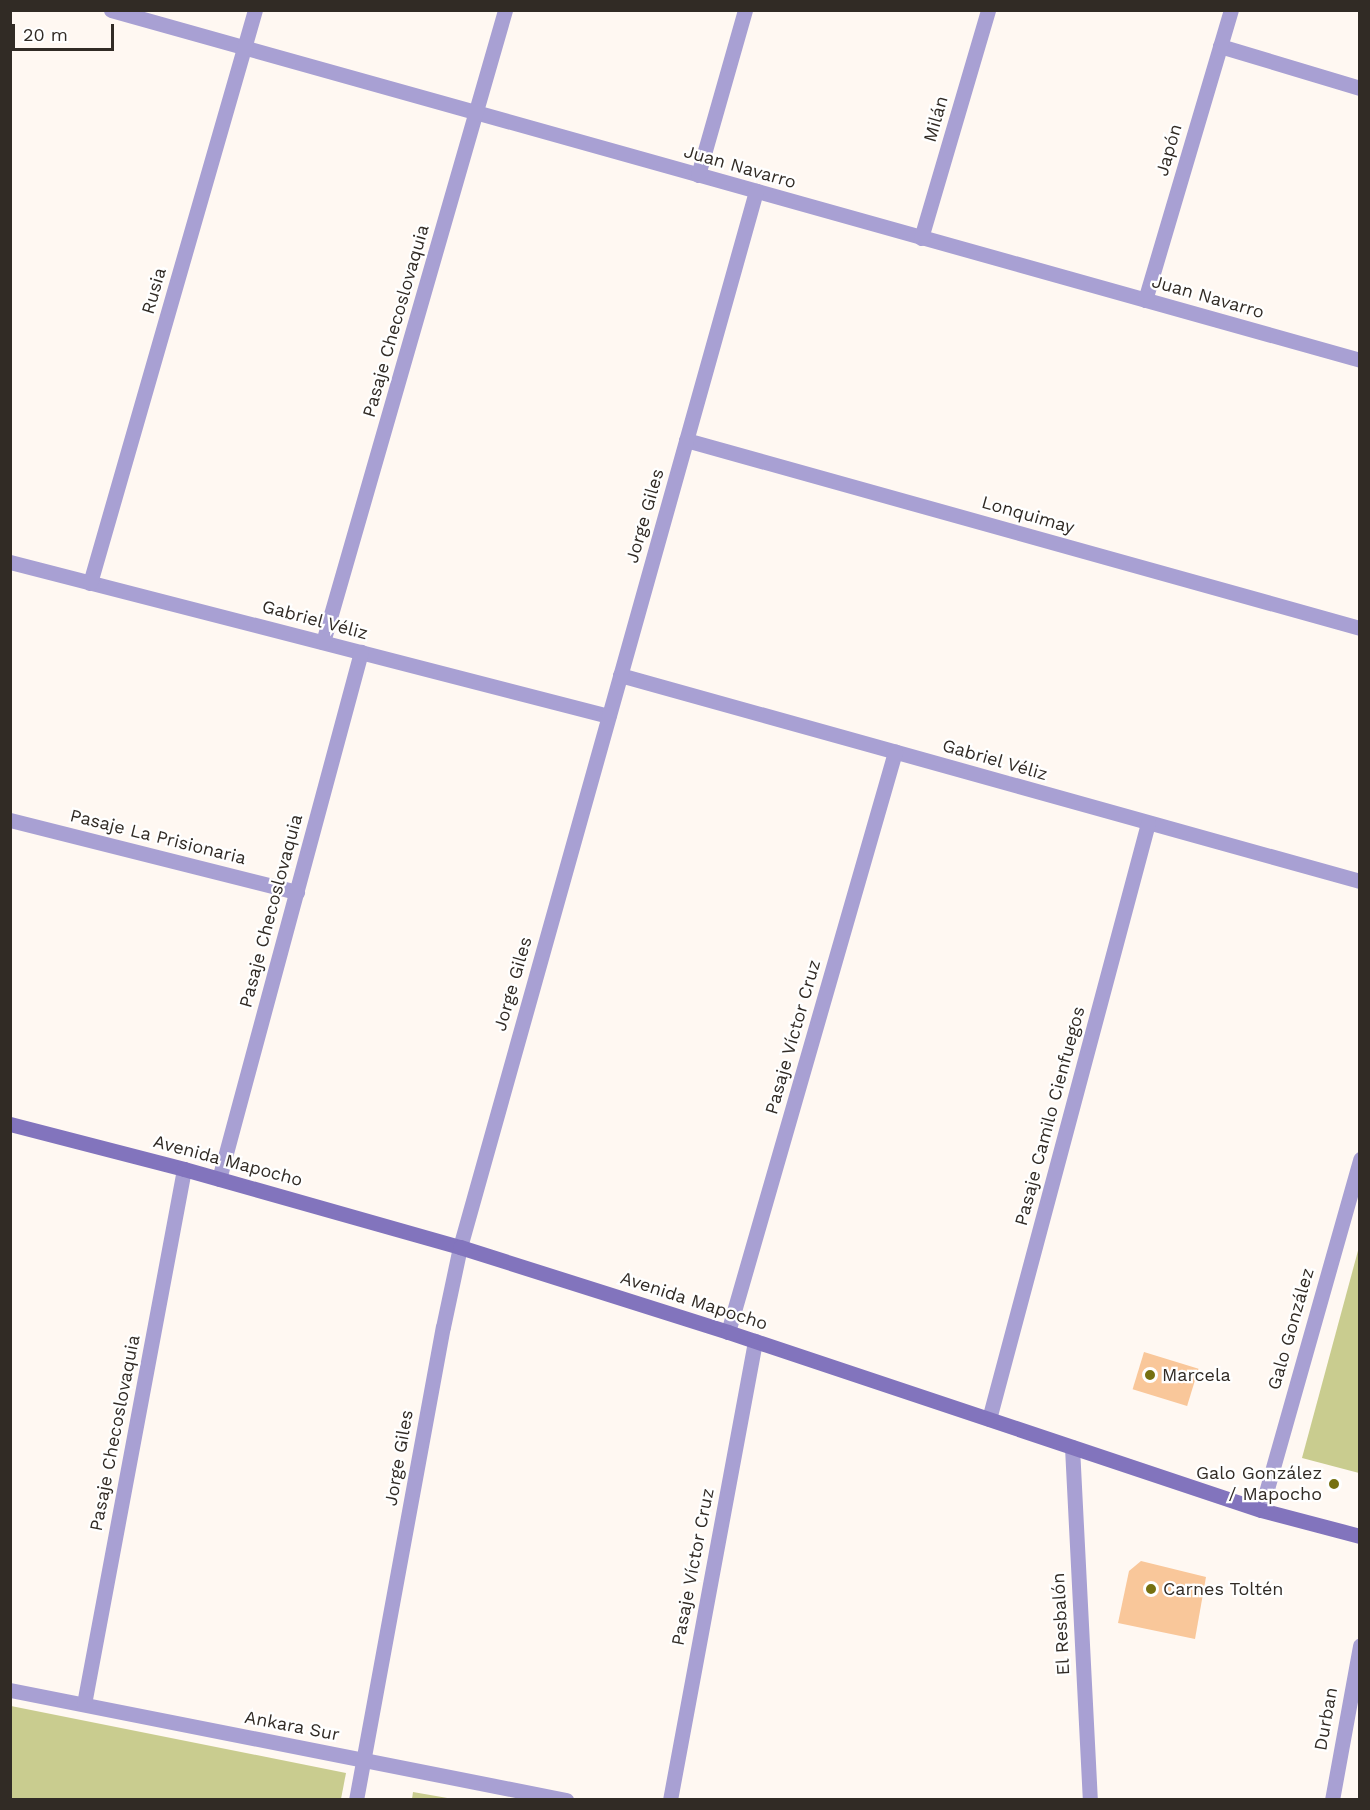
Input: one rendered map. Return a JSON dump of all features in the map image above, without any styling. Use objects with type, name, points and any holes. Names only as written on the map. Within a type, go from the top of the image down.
[{"type":"main road","name":"Avenida Mapocho","points":[[10,1124],[184,1169],[460,1247],[728,1332],[1261,1510],[1359,1536]]},
{"type":"street","name":"Juan Navarro","points":[[111,10],[1359,360]]},
{"type":"street","name":"Rusia","points":[[90,583],[255,10]]},
{"type":"street","name":"Pasaje Checoslovaquia","points":[[323,642],[505,10]]},
{"type":"street","points":[[698,175],[744,10]]},
{"type":"street","name":"Milán","points":[[921,238],[988,10]]},
{"type":"street","name":"Japón","points":[[1145,300],[1231,10]]},
{"type":"street","points":[[1220,46],[1359,88]]},
{"type":"street","name":"Jorge Giles","points":[[356,1800],[443,1327],[460,1247],[756,191]]},
{"type":"street","name":"Lonquimay","points":[[687,440],[1359,628]]},
{"type":"street","name":"Gabriel Véliz","points":[[10,562],[609,716]]},
{"type":"street","name":"Pasaje Checoslovaquia","points":[[219,1179],[361,652]]},
{"type":"street","name":"Gabriel Véliz","points":[[620,675],[1359,881]]},
{"type":"street","name":"Pasaje Víctor Cruz","points":[[728,1332],[895,752]]},
{"type":"street","name":"Pasaje La Prisionaria","points":[[10,820],[297,892]]},
{"type":"street","name":"Pasaje Camilo Cienfuegos","points":[[989,1419],[1148,823]]},
{"type":"street","name":"Galo González","points":[[1261,1510],[1359,1159]]},
{"type":"street","name":"Pasaje Checoslovaquia","points":[[84,1704],[184,1169]]},
{"type":"street","name":"Pasaje Víctor Cruz","points":[[670,1800],[755,1341]]},
{"type":"street","name":"El Resbalón","points":[[1072,1447],[1090,1800]]},
{"type":"street","name":"Durban","points":[[1332,1800],[1359,1646]]},
{"type":"street","name":"Ankara Sur","points":[[10,1690],[566,1800]]},
{"type":"green space","points":[[1359,1247],[1359,1473],[1302,1458]]},
{"type":"green space","points":[[11,1706],[346,1773],[341,1799],[11,1799]]},
{"type":"green space","points":[[413,1792],[453,1799],[412,1799]]},
{"type":"building","points":[[1144,1352],[1199,1369],[1187,1406],[1133,1389]]},
{"type":"building","points":[[1141,1561],[1206,1577],[1195,1639],[1118,1623],[1129,1571]]},
{"type":"place","name":"Marcela","points":[[1150,1375]]},
{"type":"place","name":"Galo González / Mapocho","points":[[1334,1484]]},
{"type":"place","name":"Carnes Toltén","points":[[1151,1589]]}]
